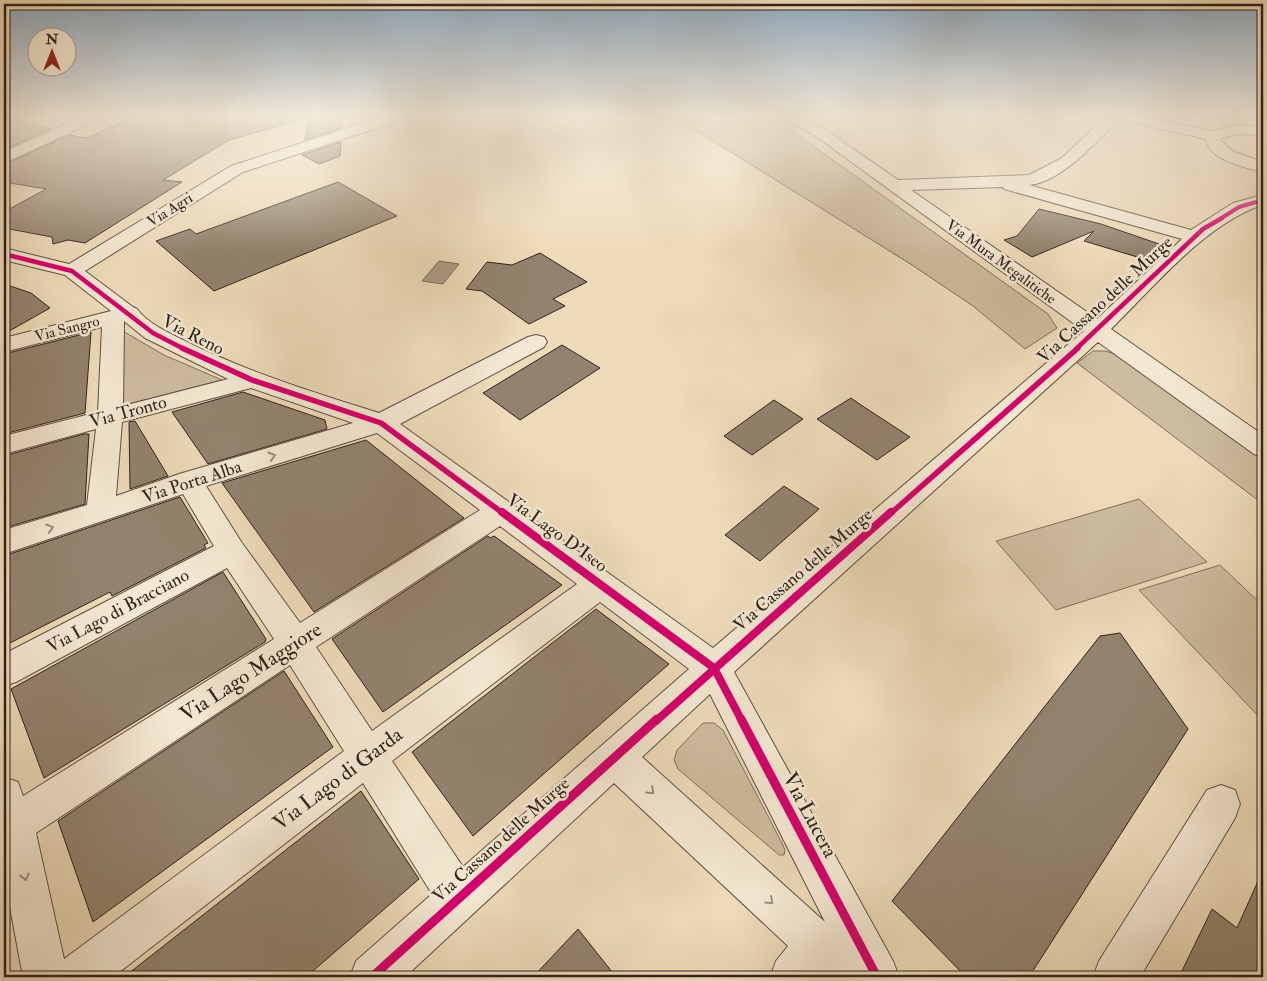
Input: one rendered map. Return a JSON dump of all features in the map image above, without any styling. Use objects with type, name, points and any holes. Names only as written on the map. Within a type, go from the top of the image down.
[{"type":"street","name":"Via Agri","points":[[72,271],[237,169],[260,161]]},
{"type":"street","name":"Via Mura Megalitiche","points":[[860,161],[1263,448]]},
{"type":"street","points":[[895,185],[1001,183],[1040,177],[1068,161]]},
{"type":"street","points":[[1245,161],[1263,167]]},
{"type":"street","points":[[1001,183],[1194,237]]},
{"type":"street","name":"Via Cassano delle Murge","points":[[372,977],[714,668],[1097,331],[1194,237],[1239,207],[1263,200]]},
{"type":"street","name":"Via Reno","points":[[4,254],[72,271],[122,315],[197,356],[252,380],[381,423]]},
{"type":"street","points":[[100,512],[122,315]]},
{"type":"street","name":"Via Sangro","points":[[4,345],[122,315]]},
{"type":"street","name":"Via Porta Alba","points":[[4,542],[100,512],[189,481],[381,423],[536,342]]},
{"type":"street","name":"Via Tronto","points":[[4,445],[252,380]]},
{"type":"street","name":"Via Lago D'Iseo","points":[[381,423],[714,668]]},
{"type":"street","points":[[189,481],[232,551],[295,643],[459,899]]},
{"type":"street","name":"Via Lago Maggiore","points":[[7,819],[295,643],[501,511]]},
{"type":"street","name":"Via Lago di Bracciano","points":[[4,671],[232,551]]},
{"type":"street","name":"Via Lago di Garda","points":[[77,977],[367,757],[600,584]]},
{"type":"street","name":"Via Lucera","points":[[714,668],[877,977]]},
{"type":"street","points":[[615,758],[805,961],[848,977]]},
{"type":"street","points":[[1115,977],[1221,804]]},
{"type":"street","points":[[7,819],[45,977]]},
{"type":"shaded area","points":[[745,161],[834,161],[1048,314],[1057,328],[1025,349],[973,306],[912,265]]},
{"type":"shaded area","points":[[439,261],[459,264],[443,284],[422,281]]},
{"type":"shaded area","points":[[121,330],[164,355],[222,380],[121,406]]},
{"type":"shaded area","points":[[1093,351],[1105,351],[1118,355],[1263,460],[1263,504],[1077,363]]},
{"type":"shaded area","points":[[1139,499],[1207,562],[1056,610],[996,541]]},
{"type":"shaded area","points":[[1220,565],[1263,606],[1263,721],[1139,590]]},
{"type":"shaded area","points":[[703,723],[714,723],[723,730],[782,843],[785,850],[784,855],[779,855],[678,769],[674,760],[677,750]]},
{"type":"building","points":[[13,161],[195,161],[163,180],[182,182],[85,243],[68,240],[53,244],[52,237],[4,228],[4,212],[46,189],[4,182],[4,165]]},
{"type":"building","points":[[313,161],[327,161],[319,164]]},
{"type":"building","points":[[338,182],[397,216],[214,291],[156,241],[190,229],[196,234]]},
{"type":"building","points":[[1039,209],[1101,224],[1162,245],[1157,260],[1154,262],[1084,241],[1094,231],[1032,257],[1004,240],[1017,236]]},
{"type":"building","points":[[540,253],[587,282],[553,299],[565,306],[529,324],[482,291],[466,289],[487,262],[512,265]]},
{"type":"building","points":[[4,284],[31,293],[50,308],[4,334]]},
{"type":"building","points":[[91,332],[85,413],[4,434],[4,354]]},
{"type":"building","points":[[562,345],[600,368],[520,420],[483,393]]},
{"type":"building","points":[[243,392],[325,420],[327,429],[208,464],[172,412]]},
{"type":"building","points":[[851,398],[910,437],[877,460],[817,419]]},
{"type":"building","points":[[774,400],[803,419],[752,455],[724,436]]},
{"type":"building","points":[[135,421],[168,476],[130,489],[129,422]]},
{"type":"building","points":[[89,434],[85,504],[4,528],[4,456]]},
{"type":"building","points":[[366,440],[464,518],[314,612],[222,483]]},
{"type":"building","points":[[784,486],[819,509],[760,561],[725,535]]},
{"type":"building","points":[[180,497],[208,543],[204,545],[206,548],[112,596],[110,592],[4,646],[4,556]]},
{"type":"building","points":[[488,536],[490,538],[494,536],[562,585],[383,712],[332,639]]},
{"type":"building","points":[[223,572],[266,639],[265,642],[44,778],[11,689]]},
{"type":"building","points":[[596,609],[669,664],[473,836],[412,752]]},
{"type":"building","points":[[1120,633],[1188,729],[1029,977],[966,977],[892,901],[1100,636]]},
{"type":"building","points":[[284,671],[333,747],[93,922],[58,821]]},
{"type":"building","points":[[361,791],[419,879],[306,977],[124,977]]},
{"type":"building","points":[[1263,870],[1263,977],[1179,977],[1212,909],[1237,928]]},
{"type":"building","points":[[578,929],[616,977],[533,977]]},
{"type":"cycle path","points":[[372,977],[714,668],[1097,331],[1203,229],[1239,207],[1263,200]]},
{"type":"cycle path","points":[[4,254],[72,271],[153,333],[197,356],[252,380],[381,423],[714,668],[877,977]]}]
